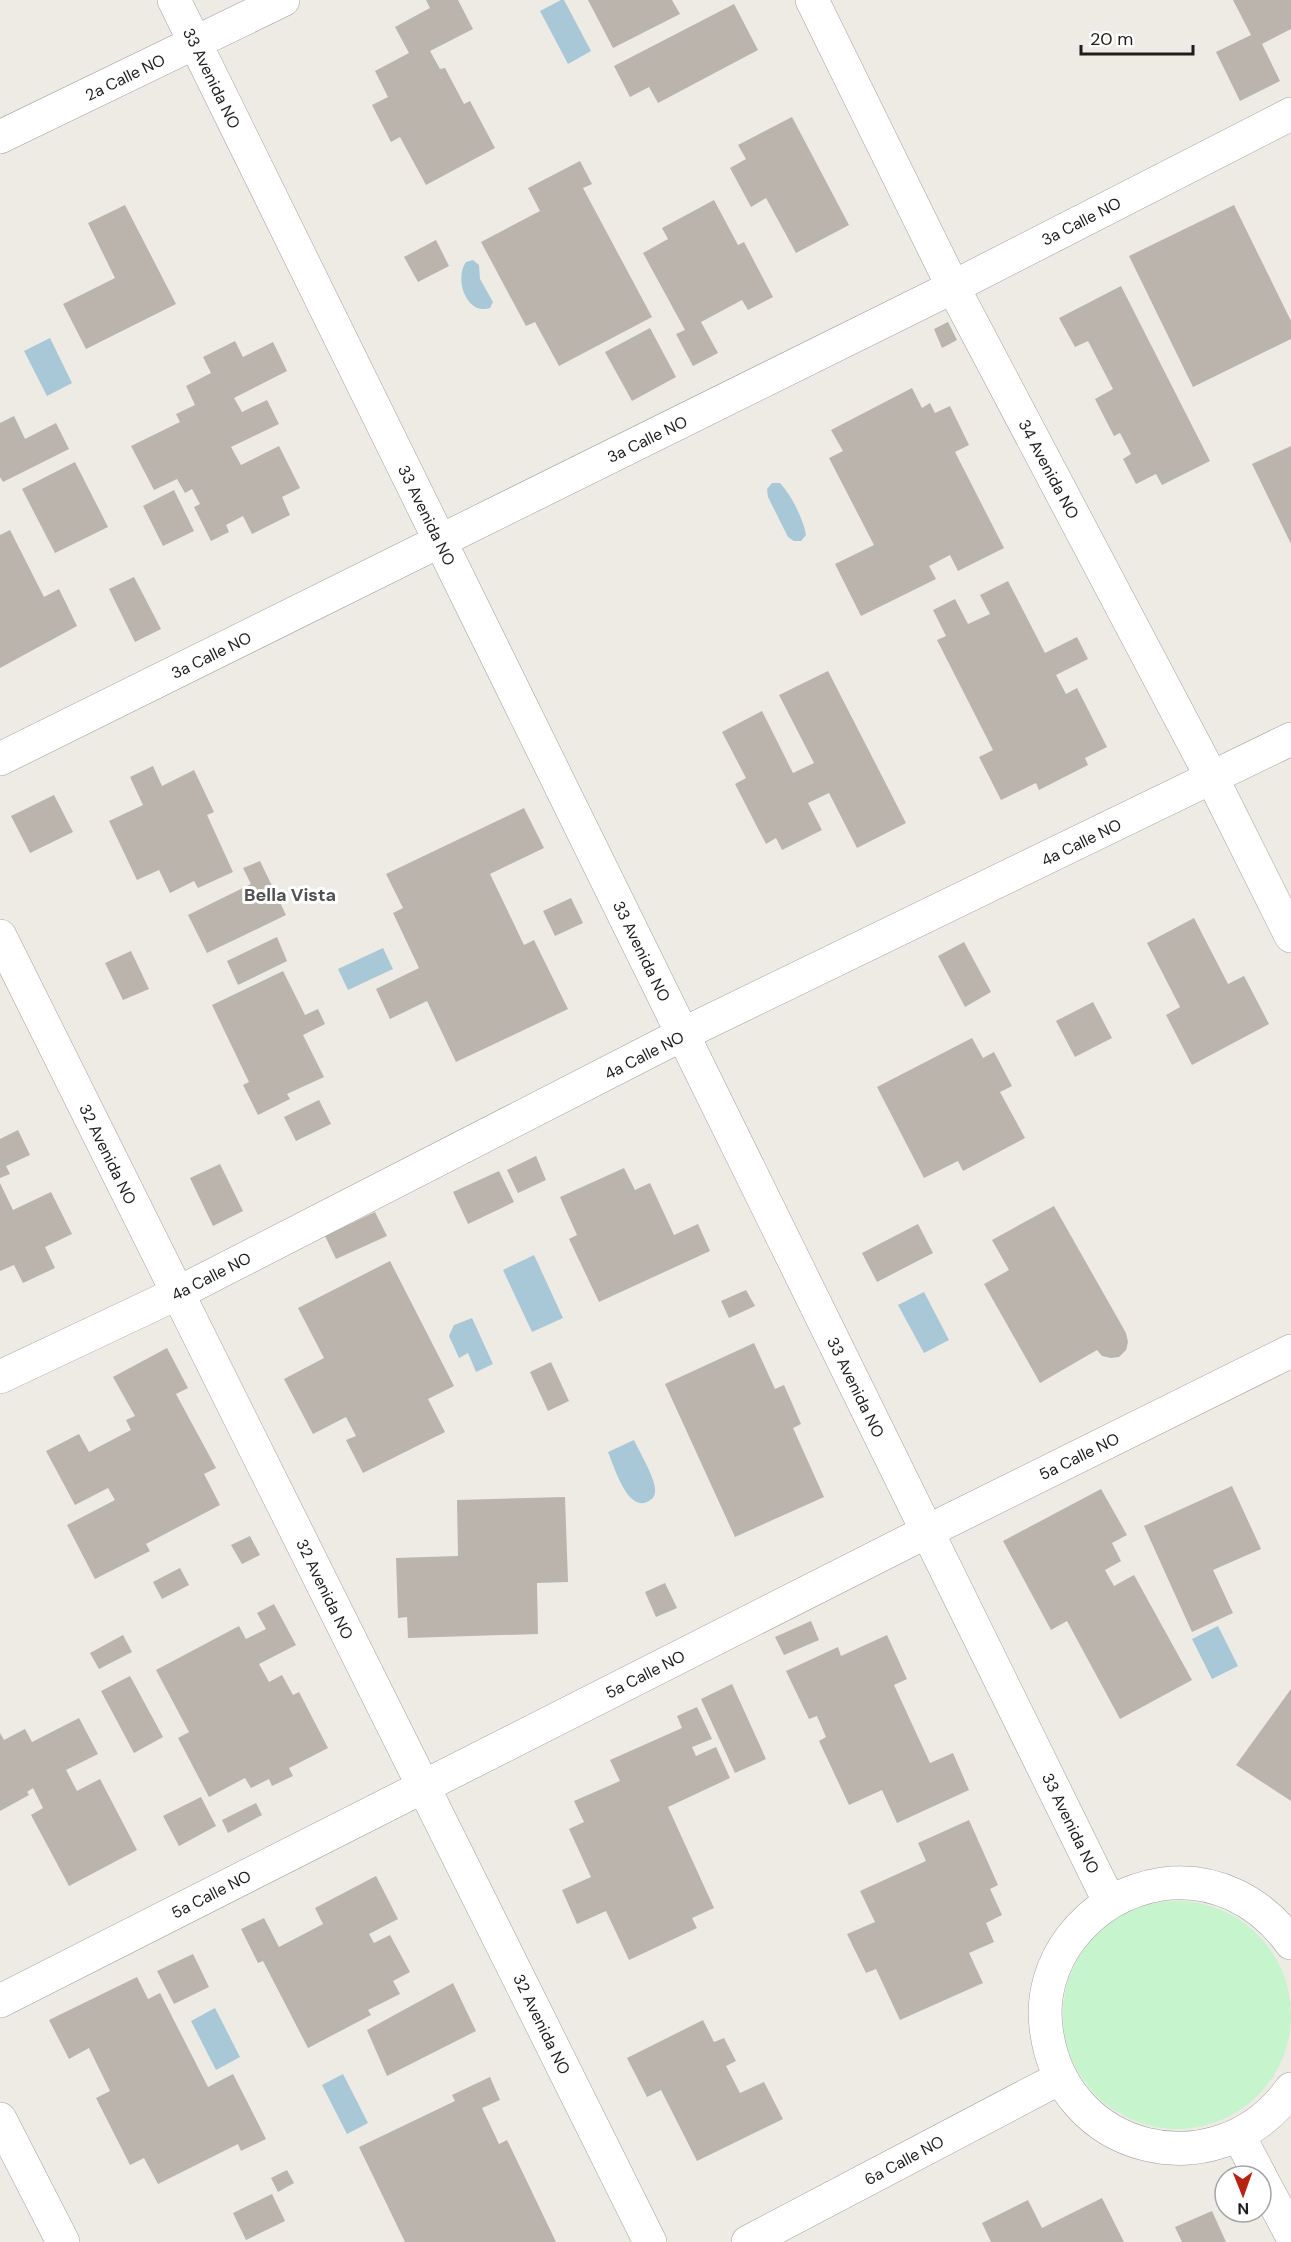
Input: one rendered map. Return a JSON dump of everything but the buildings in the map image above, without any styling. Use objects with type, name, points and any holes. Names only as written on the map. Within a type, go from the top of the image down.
[{"type":"street","name":"33 Avenida NO","points":[[174,0],[1109,1901]]},
{"type":"street","name":"2a Calle NO","points":[[0,138],[283,0]]},
{"type":"street","name":"34 Avenida NO","points":[[812,0],[953,286],[1212,778],[1291,936]]},
{"type":"street","name":"3a Calle NO","points":[[0,759],[953,286],[1291,114]]},
{"type":"street","name":"4a Calle NO","points":[[0,1377],[178,1293],[683,1035],[1291,739]]},
{"type":"street","name":"32 Avenida NO","points":[[0,936],[650,2242]]},
{"type":"street","name":"5a Calle NO","points":[[0,2001],[928,1531],[1291,1351]]},
{"type":"street","points":[[1291,1943],[1278,1925],[1250,1902],[1216,1888],[1180,1882],[1143,1887],[1109,1901],[1083,1922],[1063,1949],[1049,1980],[1044,2014],[1048,2047],[1060,2078],[1084,2110],[1098,2123],[1124,2138],[1152,2147],[1182,2150],[1211,2146],[1239,2136],[1261,2122],[1281,2104],[1291,2090]]},
{"type":"street","name":"6a Calle NO","points":[[748,2242],[1060,2078]]},
{"type":"street","points":[[0,2120],[63,2242]]},
{"type":"street","points":[[1239,2136],[1254,2164]]},
{"type":"street","points":[[1273,2200],[1291,2234]]},
{"type":"green space","points":[[1166,1901],[1188,1901],[1221,1909],[1258,1934],[1283,1971],[1291,2004],[1289,2037],[1283,2059],[1258,2096],[1221,2121],[1188,2129],[1166,2129],[1133,2121],[1096,2096],[1071,2059],[1063,2026],[1063,2004],[1071,1971],[1096,1934],[1133,1909]]},
{"type":"water","points":[[564,0],[591,51],[568,64],[540,11]]},
{"type":"water","points":[[473,260],[479,265],[480,279],[493,302],[490,308],[482,309],[474,306],[464,294],[461,277],[463,269],[466,262]]},
{"type":"water","points":[[50,338],[72,383],[47,396],[24,351]]},
{"type":"water","points":[[772,483],[780,483],[796,507],[806,535],[801,541],[794,541],[788,537],[768,497],[767,489]]},
{"type":"water","points":[[383,948],[393,969],[348,990],[338,969]]},
{"type":"water","points":[[534,1255],[563,1318],[532,1332],[503,1270]]},
{"type":"water","points":[[924,1292],[949,1340],[924,1353],[898,1305]]},
{"type":"water","points":[[472,1318],[493,1364],[476,1372],[468,1353],[459,1358],[449,1336],[454,1325]]},
{"type":"water","points":[[634,1440],[655,1487],[654,1495],[647,1502],[640,1503],[627,1494],[608,1452]]},
{"type":"water","points":[[1218,1626],[1238,1666],[1212,1679],[1192,1639]]},
{"type":"water","points":[[215,2008],[240,2057],[216,2070],[191,2021]]},
{"type":"water","points":[[343,2074],[368,2123],[347,2134],[322,2085]]},
{"type":"district","name":"Bella Vista","points":[[290,895]]}]
